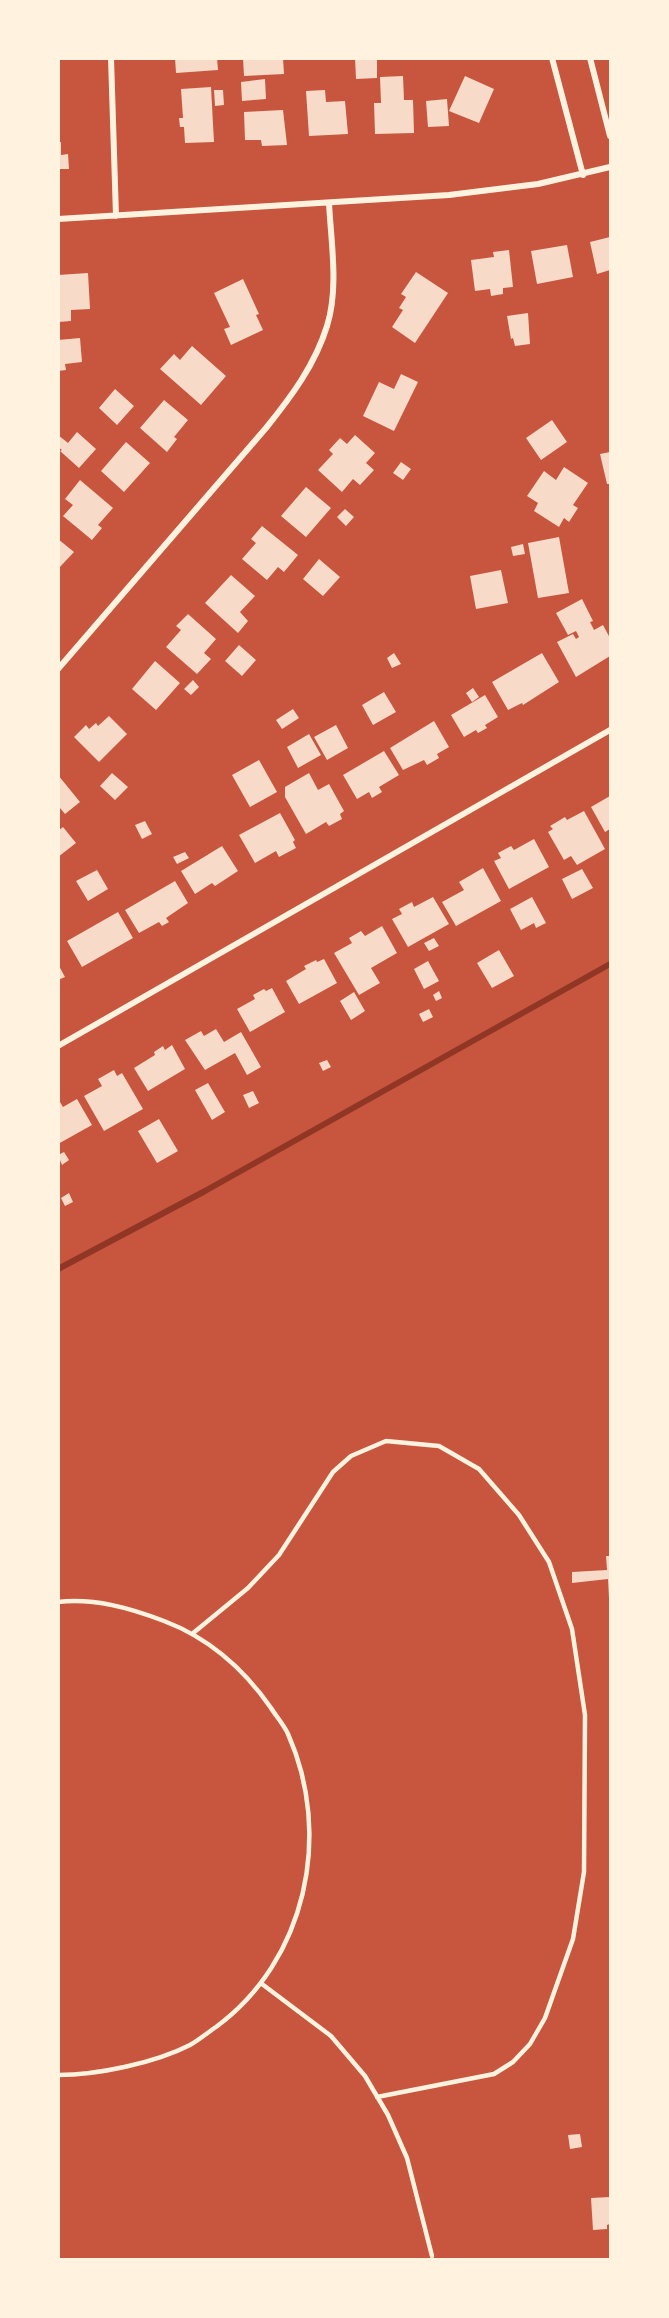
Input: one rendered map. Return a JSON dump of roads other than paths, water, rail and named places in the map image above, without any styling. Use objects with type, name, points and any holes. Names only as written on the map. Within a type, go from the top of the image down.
[{"type":"street","points":[[111,58],[116,216]]},
{"type":"street","points":[[552,58],[583,175]]},
{"type":"street","points":[[590,58],[610,136]]},
{"type":"street","points":[[58,219],[329,203],[511,188],[583,175],[610,167]]},
{"type":"street","points":[[58,669],[266,428],[291,397],[314,360],[330,313],[333,274],[329,203]]},
{"type":"street","points":[[58,1046],[610,730]]},
{"type":"lane","points":[[192,1634],[248,1588],[279,1555],[333,1472],[351,1456],[386,1441],[440,1446],[479,1469],[519,1515],[549,1562],[572,1629],[585,1715],[584,1872],[573,1939],[545,2018],[530,2044],[513,2062],[494,2074],[377,2097]]},
{"type":"lane","points":[[58,1602],[76,1600],[129,1607],[184,1628],[218,1650],[254,1683],[287,1733],[302,1775],[310,1823],[309,1860],[304,1897],[287,1941],[262,1984],[231,2016],[190,2045],[136,2065],[75,2075],[58,2074]]},
{"type":"lane","points":[[262,1984],[331,2036],[365,2076],[388,2115],[407,2158],[432,2256]]},
{"type":"waterway","points":[[58,1269],[205,1191],[610,964]]}]
